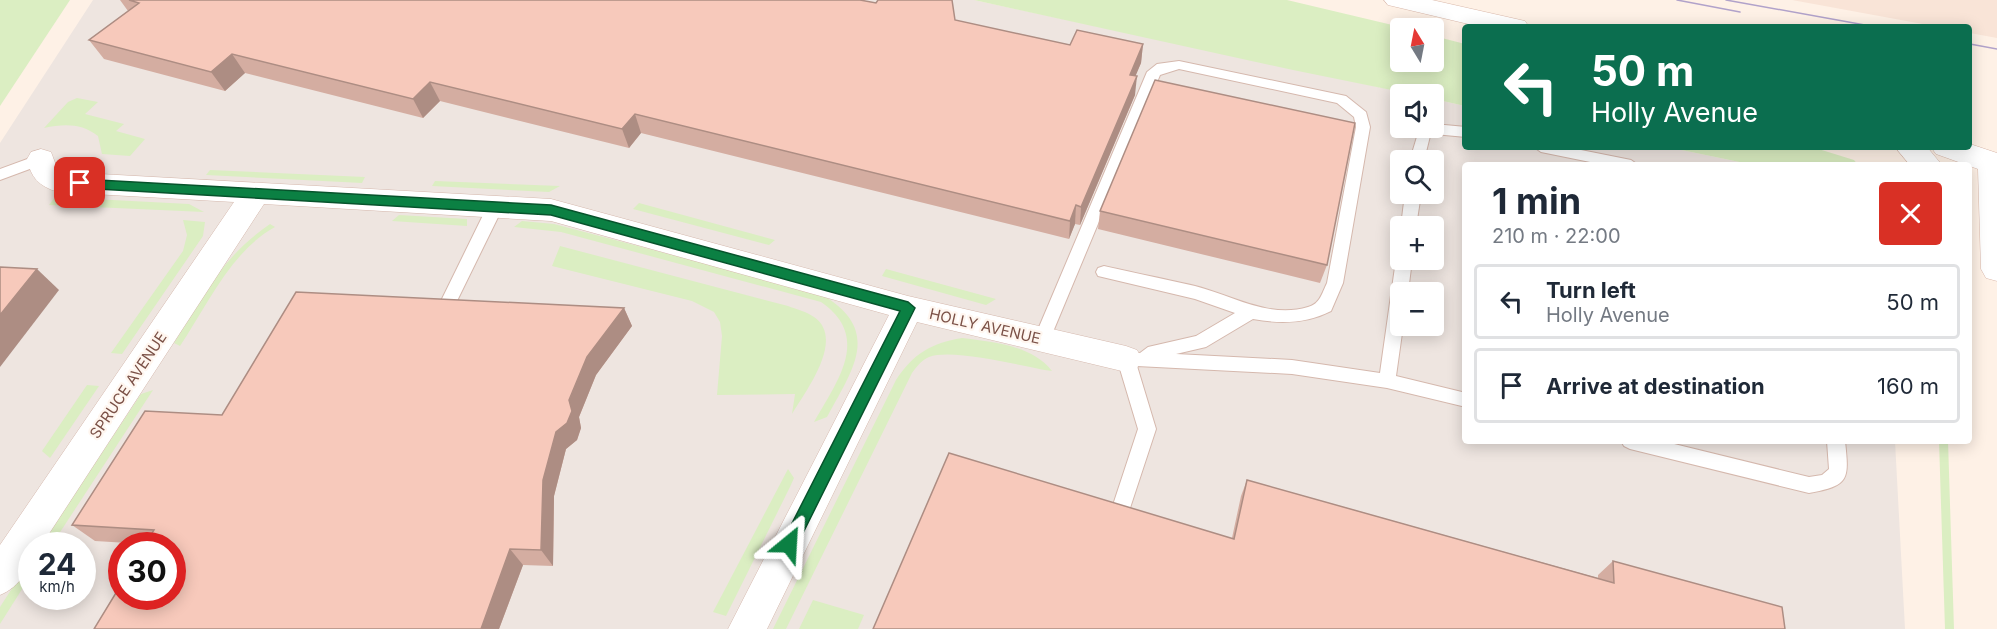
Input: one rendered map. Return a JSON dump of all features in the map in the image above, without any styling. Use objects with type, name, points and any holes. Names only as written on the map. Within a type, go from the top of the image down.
[{"type":"street","points":[[1397,0],[1503,24]]},
{"type":"street","points":[[1913,150],[1925,162]]},
{"type":"street","points":[[1955,150],[1996,163],[1997,269]]},
{"type":"street","name":"HOLLY AVENUE","points":[[41,159],[44,173],[58,182],[496,205],[571,214],[908,308],[1126,359]]},
{"type":"street","name":"SPRUCE AVENUE","points":[[0,577],[256,193]]},
{"type":"street","points":[[1972,211],[1996,234]]},
{"type":"street","points":[[747,629],[908,308]]},
{"type":"lane","points":[[1042,339],[1155,72],[1168,66],[1179,65],[1341,99],[1361,115],[1363,127],[1335,283],[1325,306],[1310,314],[1272,316],[1251,312],[1197,293],[1104,272]]},
{"type":"lane","points":[[1420,150],[1424,133],[1433,128],[1444,127],[1462,131]]},
{"type":"lane","points":[[1557,150],[1616,162]]},
{"type":"lane","points":[[0,175],[41,159]]},
{"type":"lane","points":[[447,305],[496,205]]},
{"type":"lane","points":[[1387,381],[1403,270]]},
{"type":"lane","points":[[1126,359],[1200,342],[1251,312]]},
{"type":"lane","points":[[1126,359],[1292,368],[1387,381],[1462,399]]},
{"type":"lane","points":[[1122,505],[1148,429],[1126,359]]},
{"type":"lane","points":[[1642,444],[1809,485],[1826,482],[1839,472],[1836,444]]},
{"type":"shaded area","points":[[93,0],[974,0],[1390,89],[1390,138],[1444,138],[1444,101],[1462,105],[1462,150],[1682,150],[1740,162],[1462,162],[1462,444],[1895,444],[1905,629],[0,629],[0,143]]},
{"type":"shaded area","points":[[1792,0],[1997,0],[1997,38],[1972,33],[1972,24],[1923,24]]},
{"type":"green space","points":[[0,0],[70,0],[0,106]]},
{"type":"green space","points":[[974,0],[1287,0],[1390,24],[1390,72],[1444,72],[1444,39],[1462,43],[1462,105],[1444,101],[1444,84],[1390,84],[1390,90]]},
{"type":"green space","points":[[77,98],[98,102],[85,114],[124,124],[116,131],[145,139],[130,156],[102,154],[98,136],[92,132],[65,125],[44,128],[68,102]]},
{"type":"green space","points":[[1682,150],[1822,150],[1856,162],[1740,162]]},
{"type":"green space","points":[[210,170],[365,177],[362,183],[206,175]]},
{"type":"green space","points":[[435,181],[560,186],[549,192],[432,186]]},
{"type":"green space","points":[[55,197],[189,204],[204,212],[49,205]]},
{"type":"green space","points":[[639,203],[775,240],[769,245],[633,209]]},
{"type":"green space","points":[[399,215],[467,219],[467,226],[392,221]]},
{"type":"green space","points":[[183,220],[205,222],[203,236],[122,354],[111,353],[183,251],[187,235]]},
{"type":"green space","points":[[522,221],[554,224],[821,294],[840,308],[852,322],[857,336],[857,351],[853,366],[827,417],[814,422],[840,375],[847,345],[845,330],[836,316],[821,302],[561,232],[514,227]]},
{"type":"green space","points":[[270,224],[275,227],[259,237],[233,265],[180,346],[174,343],[226,263]]},
{"type":"green space","points":[[560,246],[788,306],[814,317],[823,327],[826,338],[825,352],[820,366],[792,414],[795,394],[717,395],[722,336],[720,322],[714,312],[692,301],[552,266]]},
{"type":"green space","points":[[886,269],[996,299],[986,305],[882,276]]},
{"type":"green space","points":[[962,338],[999,343],[1023,350],[1044,362],[1052,371],[972,356],[940,355],[929,357],[922,362],[912,373],[786,629],[773,629],[896,380],[909,363],[924,351],[941,343]]},
{"type":"green space","points":[[87,385],[99,386],[50,458],[42,451]]},
{"type":"green space","points":[[153,390],[60,532],[49,532],[141,394]]},
{"type":"green space","points":[[1939,444],[1948,444],[1954,629],[1945,629]]},
{"type":"green space","points":[[788,469],[794,478],[726,616],[713,612]]},
{"type":"green space","points":[[18,579],[18,596],[0,624],[0,607]]},
{"type":"green space","points":[[813,600],[864,615],[858,629],[799,629]]},
{"type":"building","points":[[129,0],[860,0],[876,3],[878,0],[952,0],[955,20],[1070,45],[1077,30],[1143,44],[1130,75],[1137,76],[1081,207],[1076,205],[1070,221],[635,114],[622,129],[430,82],[413,99],[232,54],[211,72],[89,40],[139,3]]},
{"type":"building","points":[[1155,80],[1355,123],[1327,265],[1100,211]]},
{"type":"building","points":[[0,267],[37,269],[0,315]]},
{"type":"building","points":[[296,292],[624,308],[587,357],[569,400],[572,411],[567,423],[556,432],[543,480],[541,550],[510,549],[481,629],[94,629],[108,606],[108,610],[186,610],[186,532],[153,532],[154,530],[72,525],[145,411],[222,415]]},
{"type":"building","points":[[949,453],[1234,539],[1247,480],[1614,583],[1613,561],[1782,607],[1785,629],[873,629]]},
{"type":"tram line","points":[[1677,0],[1740,12]]},
{"type":"tram line","points":[[1726,0],[1859,24]]},
{"type":"tram line","points":[[1972,44],[1997,49]]},
{"type":"route","points":[[80,183],[496,205],[551,210],[908,308],[789,544]]}]
